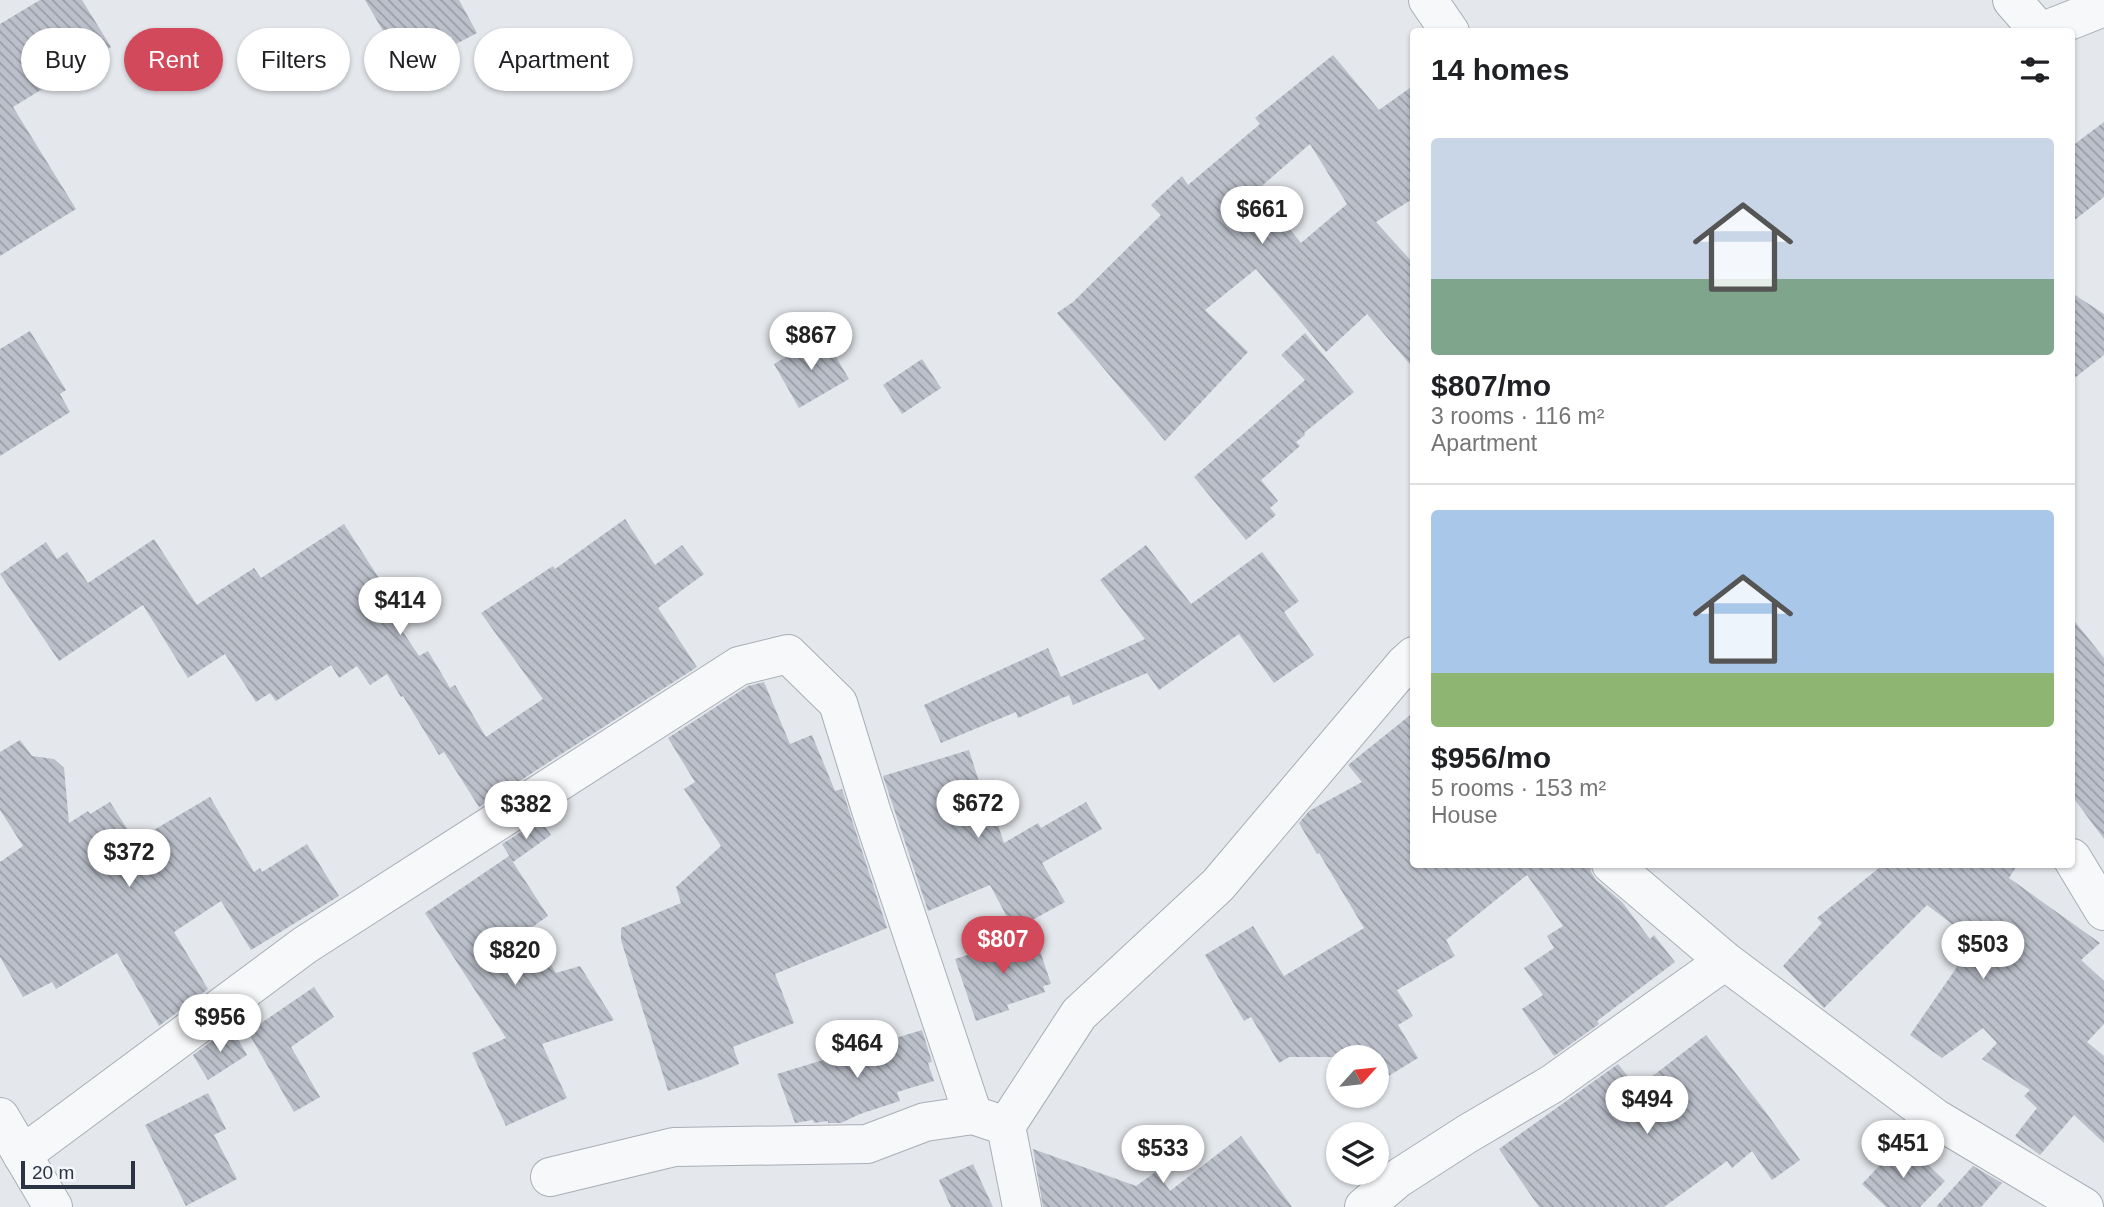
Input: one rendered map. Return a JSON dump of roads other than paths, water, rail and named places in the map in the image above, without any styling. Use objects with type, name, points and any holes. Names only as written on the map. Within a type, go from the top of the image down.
[{"type":"street","points":[[1428,0],[1447,28]]},
{"type":"street","points":[[2012,0],[2037,28]]},
{"type":"street","points":[[2051,28],[2104,7]]},
{"type":"street","points":[[22,1155],[305,946],[739,666],[788,654],[838,703],[872,810],[1023,1207]]},
{"type":"street","points":[[550,1177],[674,1147],[867,1144],[925,1122],[990,1120],[1079,1014],[1218,885],[1410,665]]},
{"type":"street","points":[[2075,863],[2104,911]]},
{"type":"street","points":[[1616,868],[1725,961],[1935,1118],[2084,1207]]},
{"type":"street","points":[[1364,1207],[1397,1179],[1552,1084],[1725,961]]},
{"type":"street","points":[[0,1117],[52,1207]]}]
